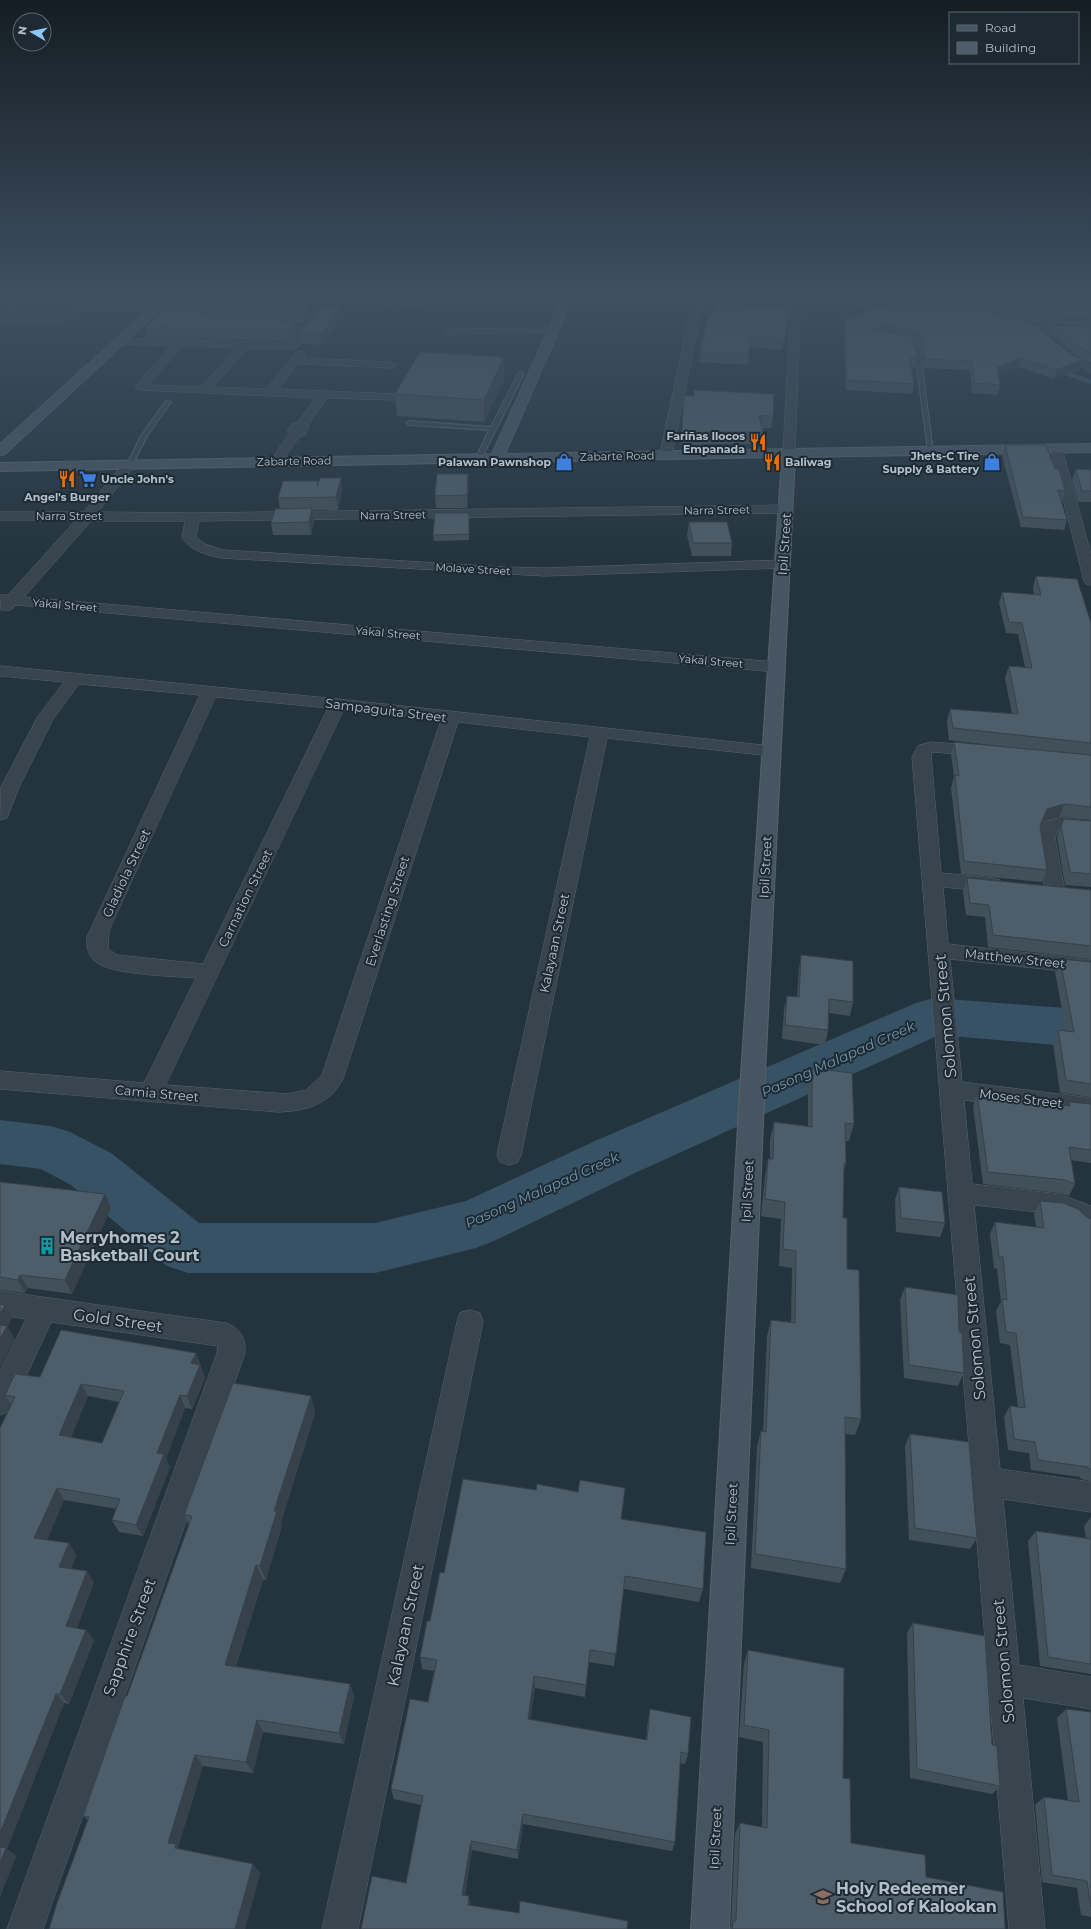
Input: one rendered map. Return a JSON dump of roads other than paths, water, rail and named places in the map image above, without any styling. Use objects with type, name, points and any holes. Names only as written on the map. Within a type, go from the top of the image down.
[{"type":"street","points":[[0,451],[74,383]]},
{"type":"street","points":[[144,383],[141,386],[142,388],[396,397]]},
{"type":"street","points":[[204,390],[210,383]]},
{"type":"street","points":[[269,393],[277,383]]},
{"type":"street","points":[[372,396],[380,383]]},
{"type":"street","points":[[497,458],[531,383]]},
{"type":"street","points":[[666,455],[681,383]]},
{"type":"street","points":[[789,453],[792,383]]},
{"type":"street","points":[[276,462],[323,395]]},
{"type":"street","points":[[1056,448],[1091,582]]},
{"type":"street","name":"Zabarte Road","points":[[0,466],[1091,448]]},
{"type":"street","name":"Ipil Street","points":[[710,1929],[753,1075],[789,453]]},
{"type":"street","points":[[0,613],[6,600],[88,516],[130,464]]},
{"type":"street","name":"Narra Street","points":[[0,516],[193,517],[786,509]]},
{"type":"street","name":"Molave Street","points":[[193,517],[189,538],[200,547],[221,554],[524,572],[783,564]]},
{"type":"street","name":"Yakal Street","points":[[6,600],[776,667]]},
{"type":"street","name":"Sampaguita Street","points":[[0,671],[338,704],[771,751]]},
{"type":"street","points":[[0,814],[10,787],[45,718],[75,678]]},
{"type":"street","name":"Gladiola Street","points":[[209,972],[113,962],[104,958],[98,952],[96,943],[98,931],[210,691]]},
{"type":"street","name":"Carnation Street","points":[[151,1092],[338,704]]},
{"type":"street","name":"Everlasting Street","points":[[314,1098],[324,1090],[332,1079],[450,717]]},
{"type":"street","name":"Kalayaan Street","points":[[509,1155],[600,732]]},
{"type":"street","name":"Solomon Street","points":[[996,752],[940,746],[925,749],[922,752],[921,757],[1005,1679],[1032,1928]]},
{"type":"street","points":[[1077,894],[1047,891],[1046,838],[1052,826],[1059,824],[1091,827]]},
{"type":"street","points":[[932,879],[1009,887]]},
{"type":"street","name":"Matthew Street","points":[[938,950],[1091,967]]},
{"type":"street","name":"Camia Street","points":[[0,1080],[278,1103],[300,1102],[314,1098]]},
{"type":"street","name":"Moses Street","points":[[952,1090],[1091,1107]]},
{"type":"street","points":[[961,1193],[1059,1204],[1082,1213],[1091,1221]]},
{"type":"street","name":"Gold Street","points":[[0,1303],[226,1335],[232,1344]]},
{"type":"street","points":[[0,1402],[44,1309]]},
{"type":"street","name":"Kalayaan Street","points":[[340,1929],[470,1322]]},
{"type":"street","name":"Sapphire Street","points":[[25,1929],[228,1360],[232,1344]]},
{"type":"street","points":[[987,1482],[1091,1497]]},
{"type":"street","points":[[1005,1679],[1091,1693]]},
{"type":"lane","points":[[479,458],[492,429],[516,383]]},
{"type":"lane","points":[[922,383],[931,450]]},
{"type":"lane","points":[[130,464],[144,436],[168,402]]},
{"type":"lane","points":[[409,423],[492,429]]},
{"type":"waterway","name":"Pasong Malapad Creek","points":[[0,1142],[51,1148],[91,1169],[188,1248],[375,1248],[476,1223],[615,1157],[934,1016],[1091,1029]]},
{"type":"place","name":"Fariñas Ilocos Empanada","points":[[758,442]]},
{"type":"place","name":"Palawan Pawnshop","points":[[564,462]]},
{"type":"place","name":"Baliwag","points":[[772,462]]},
{"type":"place","name":"Jhets-C Tire Supply & Battery","points":[[992,462]]},
{"type":"place","name":"Angel's Burger","points":[[67,479]]},
{"type":"place","name":"Uncle John's","points":[[88,479]]},
{"type":"place","name":"Merryhomes 2 Basketball Court","points":[[47,1246]]},
{"type":"place","name":"Holy Redeemer School of Kalookan","points":[[823,1897]]}]
